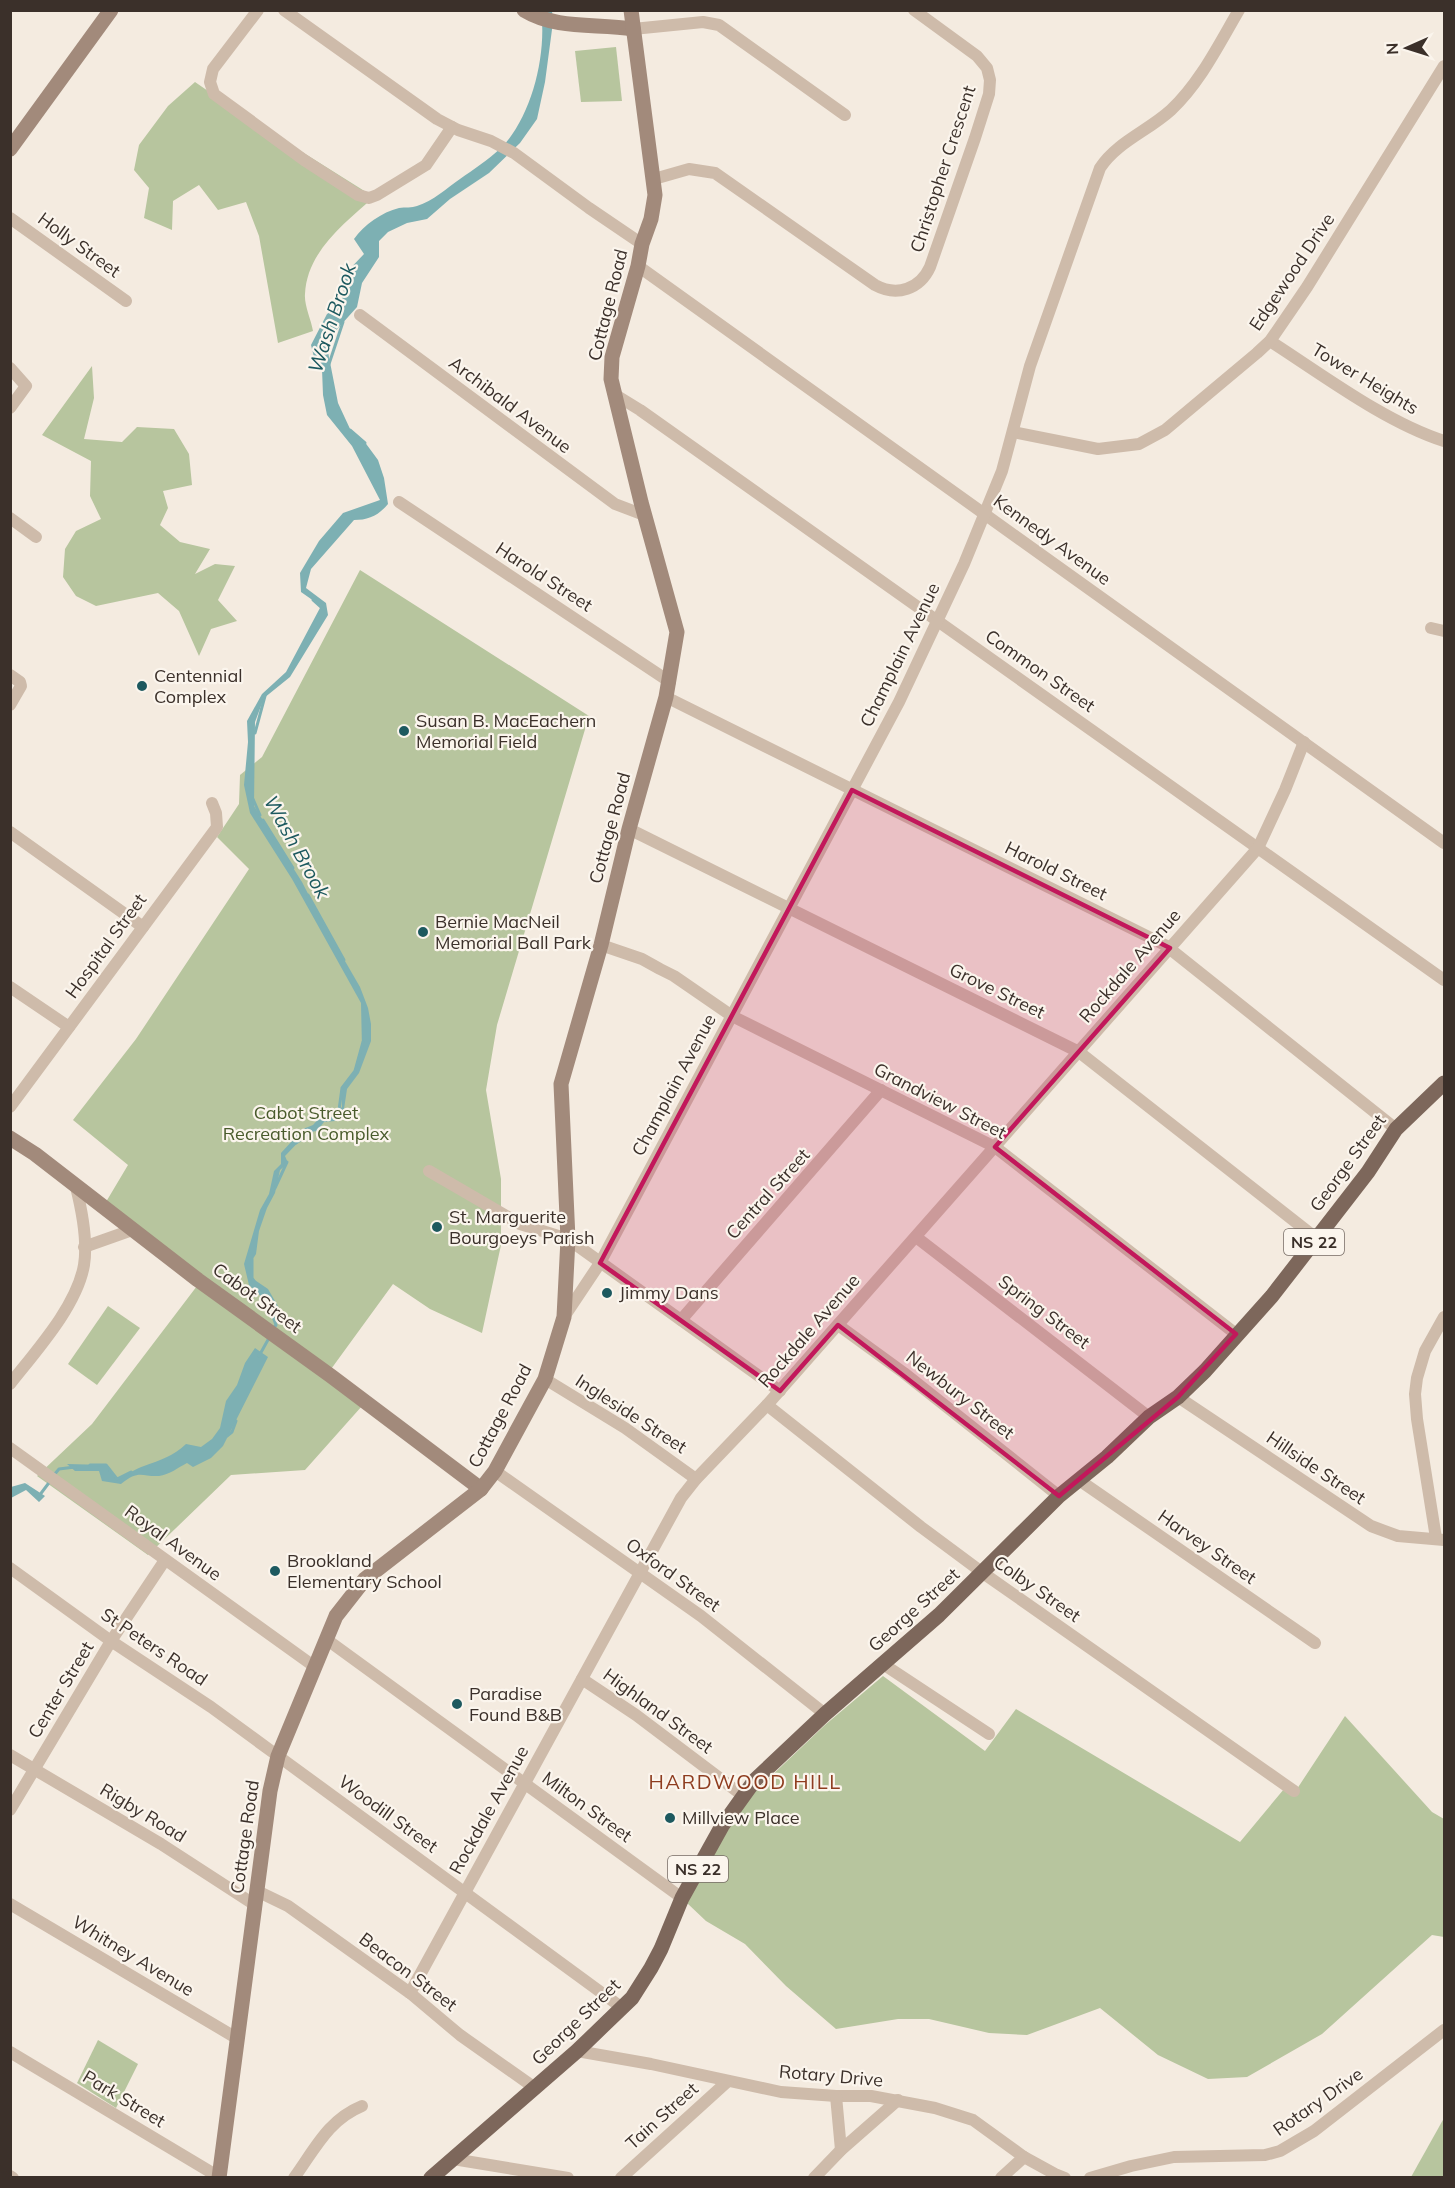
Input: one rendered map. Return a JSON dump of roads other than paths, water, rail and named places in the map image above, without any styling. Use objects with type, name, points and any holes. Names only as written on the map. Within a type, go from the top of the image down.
[{"type":"main road","points":[[10,149],[111,10]]},
{"type":"main road","points":[[524,10],[542,20],[558,23],[633,29]]},
{"type":"main road","name":"Cottage Road","points":[[219,2177],[270,1791],[278,1756],[336,1616],[365,1579],[481,1489],[495,1471],[545,1379],[564,1317],[568,1239],[561,1084],[601,945],[629,829],[666,698],[677,632],[644,515],[611,379],[612,357],[655,202],[654,179],[631,10]]},
{"type":"main road","name":"George Street","points":[[431,2178],[577,2051],[632,1998],[661,1949],[682,1898],[722,1826],[742,1795],[755,1780],[825,1714],[933,1620],[1059,1496],[1107,1457],[1149,1417],[1178,1397],[1205,1371],[1272,1296],[1368,1172],[1396,1129],[1444,1083]]},
{"type":"main road","name":"Cabot Street","points":[[10,1138],[481,1489]]},
{"type":"street","points":[[258,10],[213,69],[210,82],[214,93],[304,160],[358,195],[369,198],[377,195],[426,165],[452,127]]},
{"type":"street","points":[[284,10],[437,119],[514,153],[642,244]]},
{"type":"street","name":"Christopher Crescent","points":[[654,179],[689,169],[715,173],[875,285],[894,291],[914,286],[923,279],[930,267],[975,138],[990,84],[987,68],[977,56],[914,10]]},
{"type":"street","name":"Champlain Avenue","points":[[564,1317],[600,1263],[852,790],[938,621],[986,514],[1002,471],[1030,366],[1100,168],[1113,152],[1159,120],[1181,100],[1208,63],[1239,10]]},
{"type":"street","points":[[633,29],[687,22],[719,25],[845,115]]},
{"type":"street","name":"Edgewood Drive","points":[[1013,432],[1098,449],[1139,444],[1165,430],[1270,341],[1310,284],[1444,66]]},
{"type":"street","name":"Holly Street","points":[[10,218],[126,301]]},
{"type":"street","name":"Kennedy Avenue","points":[[638,266],[1444,843]]},
{"type":"street","name":"Archibald Avenue","points":[[360,315],[615,504],[644,515]]},
{"type":"street","name":"Tower Heights","points":[[1270,341],[1386,414],[1418,432],[1444,441]]},
{"type":"street","points":[[10,368],[26,386],[10,408]]},
{"type":"street","name":"Common Street","points":[[614,394],[640,410],[1444,980]]},
{"type":"street","name":"Harold Street","points":[[399,502],[670,682]]},
{"type":"street","points":[[10,518],[36,537]]},
{"type":"street","points":[[1431,628],[1444,631]]},
{"type":"street","points":[[10,675],[20,682],[21,688],[10,705]]},
{"type":"street","name":"Harold Street","points":[[666,698],[1170,948],[1396,1129]]},
{"type":"street","name":"Rockdale Avenue","points":[[410,1993],[681,1498],[696,1479],[768,1405],[1258,848],[1304,742]]},
{"type":"street","name":"Hospital Street","points":[[10,1107],[217,827],[216,813],[212,803]]},
{"type":"street","name":"Grove Street","points":[[629,829],[1079,1052],[1316,1238]]},
{"type":"street","points":[[10,832],[143,927]]},
{"type":"street","name":"Grandview Street","points":[[601,945],[642,959],[674,976],[732,1016],[995,1147],[1236,1334]]},
{"type":"street","points":[[10,987],[69,1028]]},
{"type":"street","name":"Central Street","points":[[681,1320],[881,1090]]},
{"type":"street","points":[[429,1171],[520,1224],[568,1239],[780,1391]]},
{"type":"street","points":[[10,1383],[72,1300],[81,1277],[84,1247],[82,1208],[76,1187]]},
{"type":"street","points":[[84,1247],[132,1230]]},
{"type":"street","name":"Spring Street","points":[[916,1237],[1149,1417]]},
{"type":"street","points":[[1440,1539],[1417,1419],[1415,1394],[1425,1351],[1444,1317]]},
{"type":"street","name":"Newbury Street","points":[[838,1325],[904,1373],[1059,1496]]},
{"type":"street","name":"Ingleside Street","points":[[545,1379],[625,1428],[696,1479]]},
{"type":"street","name":"Hillside Street","points":[[1178,1397],[1376,1529],[1404,1537],[1440,1539]]},
{"type":"street","name":"Colby Street","points":[[768,1405],[921,1527],[983,1573],[1294,1791]]},
{"type":"street","name":"Royal Avenue","points":[[10,1448],[315,1666]]},
{"type":"street","name":"Oxford Street","points":[[495,1471],[640,1571],[825,1714]]},
{"type":"street","name":"Harvey Street","points":[[1079,1479],[1315,1643]]},
{"type":"street","name":"Center Street","points":[[10,1810],[111,1641],[165,1560]]},
{"type":"street","name":"St Peters Road","points":[[10,1568],[278,1756]]},
{"type":"street","name":"Milton Street","points":[[326,1639],[682,1898]]},
{"type":"street","points":[[883,1664],[988,1734]]},
{"type":"street","name":"Highland Street","points":[[582,1679],[636,1715],[742,1795]]},
{"type":"street","name":"Rigby Road","points":[[10,1755],[256,1898]]},
{"type":"street","name":"Woodill Street","points":[[278,1756],[621,2007]]},
{"type":"street","name":"Beacon Street","points":[[256,1898],[288,1906],[410,1993],[460,2035],[535,2088]]},
{"type":"street","name":"Whitney Avenue","points":[[10,1904],[237,2039]]},
{"type":"street","name":"Rotary Drive","points":[[1090,2178],[1174,2157],[1265,2155],[1280,2151],[1314,2131],[1444,2030]]},
{"type":"street","name":"Rotary Drive","points":[[577,2051],[651,2064],[781,2092],[871,2096],[935,2108],[973,2120],[1024,2157],[1065,2178]]},
{"type":"street","name":"Park Street","points":[[10,2052],[219,2177]]},
{"type":"street","name":"Tain Street","points":[[621,2178],[728,2081]]},
{"type":"street","points":[[836,2096],[841,2150]]},
{"type":"street","points":[[814,2178],[841,2150],[898,2100]]},
{"type":"street","points":[[294,2178],[333,2123],[346,2113],[362,2106]]},
{"type":"street","points":[[1001,2178],[1024,2157]]},
{"type":"street","points":[[453,2159],[568,2178]]},
{"type":"water","points":[[541,11],[552,11],[553,22],[545,82],[537,119],[520,143],[489,173],[450,199],[427,219],[407,223],[388,232],[379,241],[379,257],[362,283],[357,307],[331,336],[328,352],[338,403],[351,431],[364,441],[378,460],[384,478],[388,504],[372,516],[354,520],[311,569],[306,588],[326,603],[328,615],[290,677],[264,698],[255,722],[254,806],[302,882],[360,987],[368,1008],[371,1041],[359,1073],[347,1089],[344,1109],[335,1121],[324,1122],[317,1131],[308,1132],[285,1156],[288,1163],[280,1170],[275,1193],[259,1231],[256,1254],[251,1262],[252,1278],[268,1289],[279,1308],[270,1305],[249,1285],[244,1264],[260,1210],[269,1194],[274,1171],[281,1164],[281,1153],[303,1129],[313,1125],[320,1117],[333,1117],[342,1107],[342,1088],[355,1071],[362,1049],[361,1003],[292,879],[250,813],[244,785],[248,742],[247,721],[262,694],[286,672],[321,606],[301,592],[300,573],[319,541],[343,513],[380,500],[352,446],[327,415],[323,395],[322,369],[315,361],[311,345],[327,314],[338,307],[344,293],[342,277],[364,254],[354,239],[363,229],[386,213],[399,208],[415,207],[434,198],[501,148],[512,135],[521,120],[535,84],[542,46]]},
{"type":"water","points":[[255,1348],[268,1357],[223,1446],[211,1458],[193,1467],[187,1463],[163,1475],[136,1475],[121,1484],[102,1481],[99,1471],[75,1471],[67,1464],[106,1465],[118,1479],[176,1452],[186,1444],[201,1447],[212,1439],[220,1428],[226,1401],[237,1385],[245,1363]]},
{"type":"water","points":[[25,1483],[45,1496],[39,1502],[26,1490],[11,1498],[11,1487]]},
{"type":"waterway","name":"Wash Brook","points":[[329,364],[343,322]]},
{"type":"waterway","name":"Wash Brook","points":[[350,430],[365,443]]},
{"type":"waterway","name":"Wash Brook","points":[[313,600],[323,609]]},
{"type":"waterway","name":"Wash Brook","points":[[255,733],[265,696]]},
{"type":"waterway","name":"Wash Brook","points":[[253,799],[260,815]]},
{"type":"waterway","name":"Wash Brook","points":[[263,820],[293,868]]},
{"type":"waterway","name":"Wash Brook","points":[[308,895],[344,960]]},
{"type":"waterway","name":"Wash Brook","points":[[339,1110],[342,1088],[355,1071],[363,1042]]},
{"type":"waterway","name":"Wash Brook","points":[[296,1143],[312,1131]]},
{"type":"waterway","name":"Wash Brook","points":[[275,1188],[287,1162]]},
{"type":"waterway","name":"Wash Brook","points":[[252,1259],[254,1281]]},
{"type":"waterway","name":"Wash Brook","points":[[268,1302],[276,1325],[273,1329]]},
{"type":"waterway","name":"Wash Brook","points":[[259,1356],[269,1338]]},
{"type":"waterway","name":"Wash Brook","points":[[227,1436],[232,1432],[236,1421]]},
{"type":"waterway","name":"Wash Brook","points":[[90,1465],[106,1465],[117,1479],[131,1472]]},
{"type":"waterway","name":"Wash Brook","points":[[54,1475],[59,1469],[75,1467]]},
{"type":"waterway","name":"Wash Brook","points":[[39,1496],[51,1480]]},
{"type":"place","name":"Centennial Complex","points":[[142,686]]},
{"type":"place","name":"Susan B. MacEachern Memorial Field","points":[[404,731]]},
{"type":"place","name":"Bernie MacNeil Memorial Ball Park","points":[[423,932]]},
{"type":"place","name":"St. Marguerite Bourgoeys Parish","points":[[437,1227]]},
{"type":"place","name":"Jimmy Dans","points":[[607,1293]]},
{"type":"place","name":"Brookland Elementary School","points":[[275,1571]]},
{"type":"place","name":"Paradise Found B&B","points":[[457,1704]]},
{"type":"place","name":"Millview Place","points":[[670,1818]]},
{"type":"district","name":"HARDWOOD HILL","points":[[745,1782]]},
{"type":"park label","name":"Cabot Street Recreation Complex","points":[[306,1123]]}]
